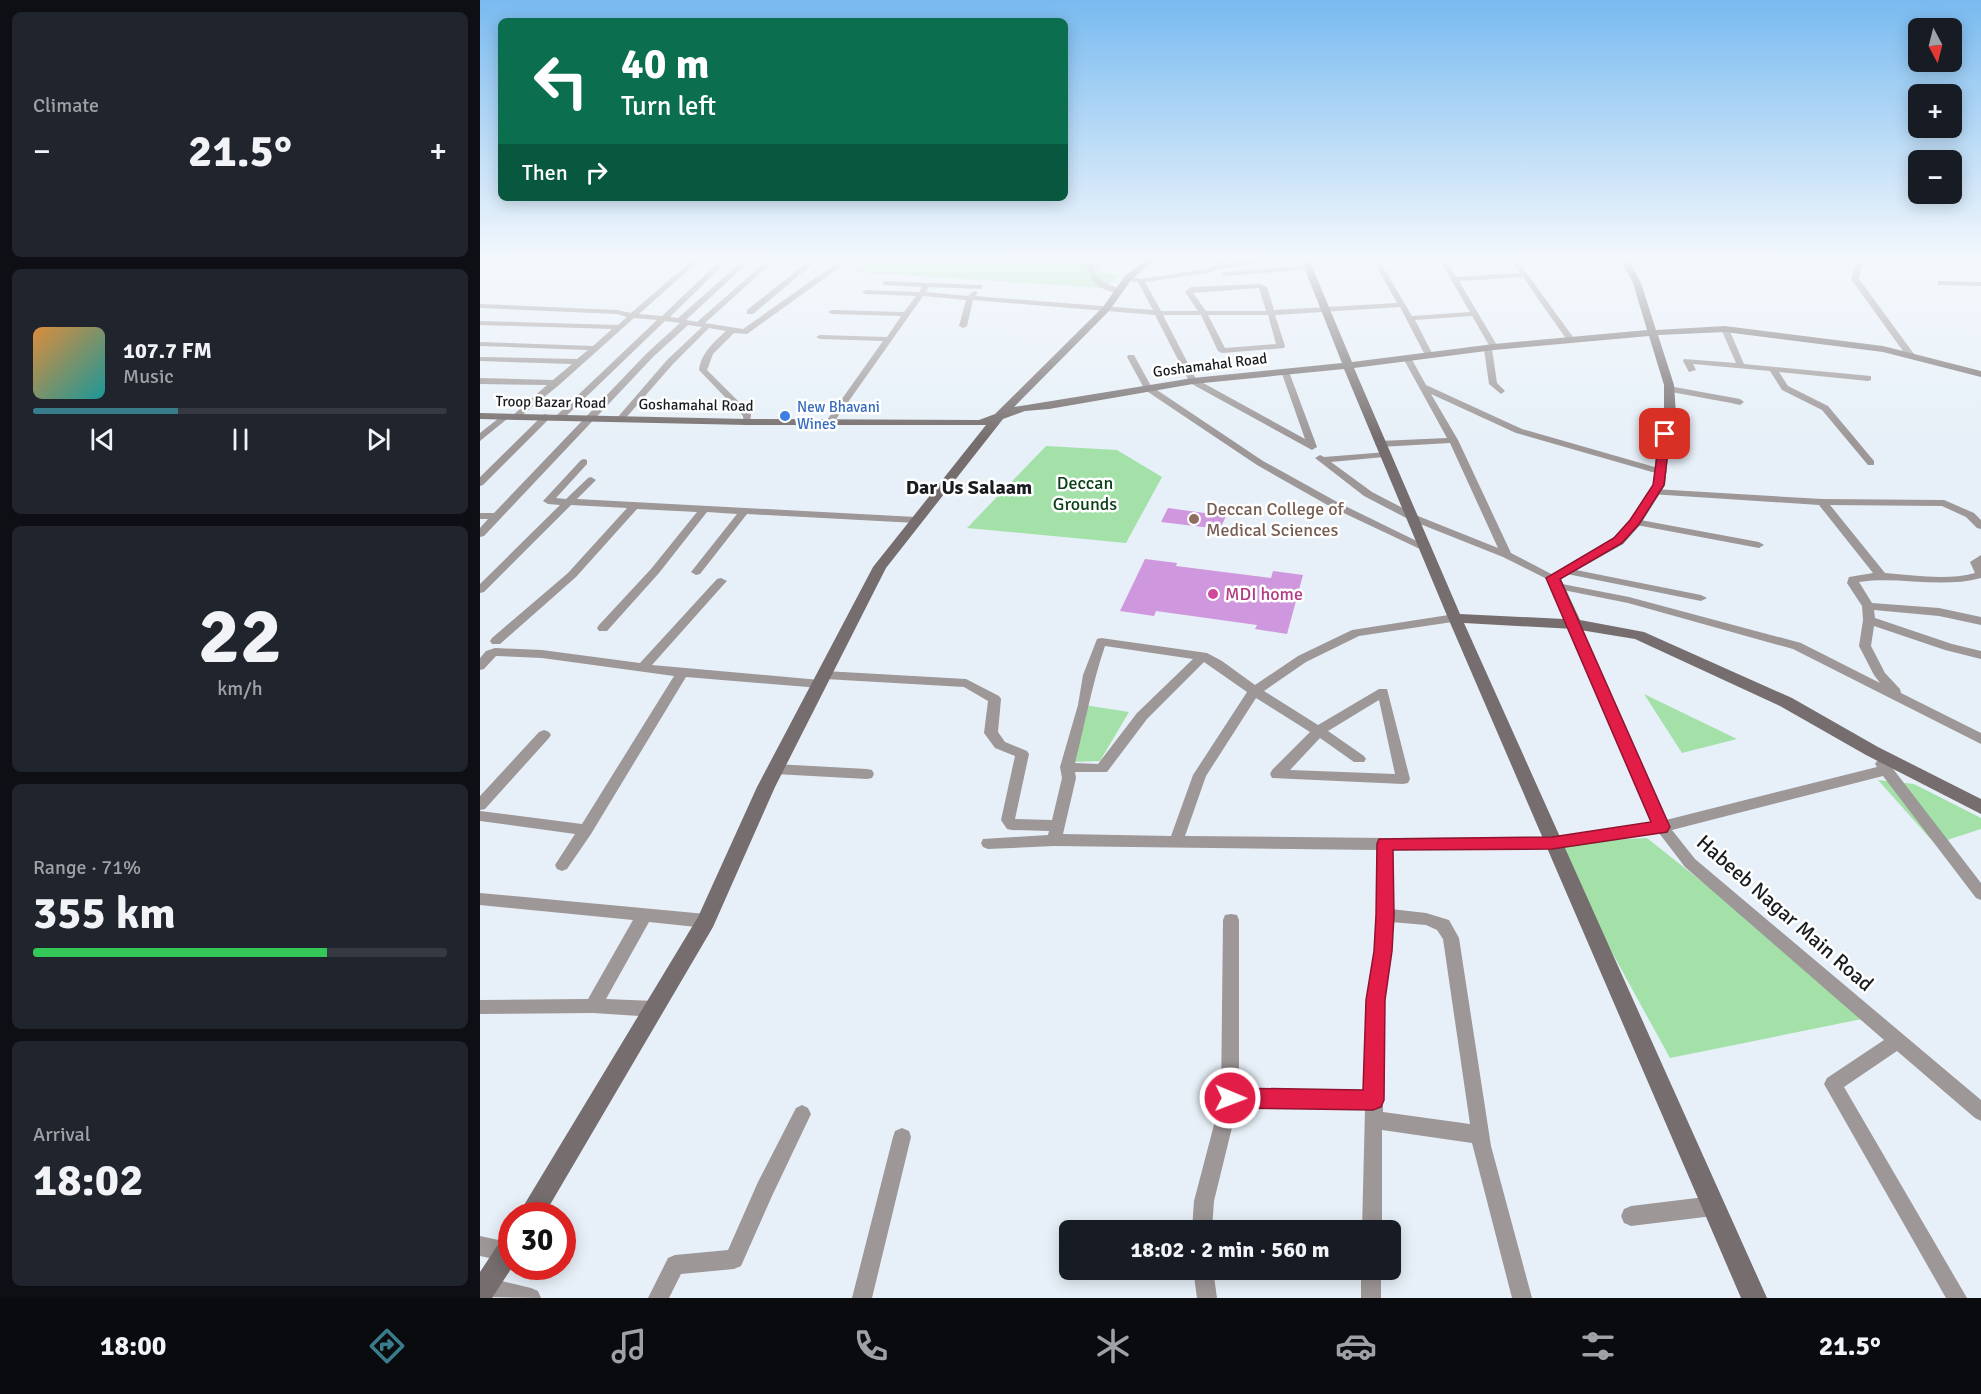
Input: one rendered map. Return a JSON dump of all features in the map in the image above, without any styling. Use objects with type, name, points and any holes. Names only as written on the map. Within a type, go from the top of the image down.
[{"type":"street","points":[[480,438],[556,383],[630,318]]},
{"type":"street","points":[[656,318],[744,332],[765,318]]},
{"type":"street","points":[[560,417],[663,318]]},
{"type":"street","points":[[480,534],[688,318]]},
{"type":"street","points":[[621,418],[711,318]]},
{"type":"street","points":[[831,420],[904,318]]},
{"type":"street","points":[[963,326],[965,318]]},
{"type":"street","points":[[538,1202],[706,921],[776,769],[880,567],[996,419],[1097,318]]},
{"type":"street","points":[[1160,318],[1193,381],[1312,447]]},
{"type":"street","points":[[1205,318],[1219,349],[1227,352],[1281,346],[1272,318]]},
{"type":"street","points":[[1327,318],[1552,843],[1754,1298]]},
{"type":"street","points":[[1417,318],[1410,318],[1429,355]]},
{"type":"street","points":[[1477,318],[1491,348],[1493,384],[1501,391]]},
{"type":"street","points":[[1556,318],[1572,341]]},
{"type":"street","points":[[1558,578],[1618,541],[1635,522],[1659,485],[1665,426],[1670,414],[1669,389],[1647,318]]},
{"type":"street","points":[[1883,318],[1911,356]]},
{"type":"street","points":[[480,323],[619,327]]},
{"type":"street","points":[[1725,329],[1740,366]]},
{"type":"street","name":"Goshamahal Road","points":[[621,418],[747,422],[831,420],[980,423],[1037,405],[1049,406],[1193,381],[1651,332],[1725,329],[1883,349],[1981,374]]},
{"type":"street","points":[[732,330],[703,361],[703,370],[748,416],[747,422]]},
{"type":"street","points":[[820,337],[890,339]]},
{"type":"street","points":[[480,344],[594,348]]},
{"type":"street","points":[[1131,357],[1142,389]]},
{"type":"street","points":[[1407,358],[1453,440],[1507,555]]},
{"type":"street","points":[[480,359],[579,362]]},
{"type":"street","points":[[1692,370],[1687,361],[1868,378]]},
{"type":"street","points":[[1773,370],[1785,388],[1825,408],[1871,463]]},
{"type":"street","points":[[1285,371],[1312,447],[1322,460],[1368,494],[1414,518],[1558,578],[1797,646],[1981,739]]},
{"type":"street","points":[[480,381],[556,383]]},
{"type":"street","points":[[1422,386],[1519,431],[1662,472]]},
{"type":"street","points":[[1037,405],[1046,401],[1129,388],[1142,389],[1305,489],[1381,529],[1426,548]]},
{"type":"street","points":[[1026,389],[1037,396],[1079,396]]},
{"type":"street","points":[[1669,389],[1702,393],[1712,398],[1740,402]]},
{"type":"street","name":"Troop Bazar Road","points":[[480,416],[621,418]]},
{"type":"street","points":[[480,483],[546,417]]},
{"type":"street","points":[[1322,460],[1382,449],[1453,440]]},
{"type":"street","points":[[584,462],[548,501],[916,520]]},
{"type":"street","points":[[480,590],[591,480]]},
{"type":"street","points":[[1654,492],[1822,502],[1944,503],[1959,508],[1981,526]]},
{"type":"street","points":[[1822,502],[1881,576]]},
{"type":"street","points":[[496,641],[572,575],[634,506]]},
{"type":"street","points":[[603,628],[655,571],[704,510]]},
{"type":"street","points":[[696,572],[744,512]]},
{"type":"street","points":[[480,516],[497,516]]},
{"type":"street","points":[[1635,522],[1759,545]]},
{"type":"street","points":[[1903,700],[1880,675],[1865,646],[1869,620],[1868,606],[1853,583],[1853,579],[1881,576],[1921,581],[1973,578],[1981,575],[1975,562],[1981,558]]},
{"type":"street","points":[[1558,578],[1701,598]]},
{"type":"street","name":"Habeeb Nagar Main Road","points":[[1558,578],[1574,624],[1662,827],[1690,863],[1981,1112]]},
{"type":"street","points":[[642,669],[721,581]]},
{"type":"street","points":[[1868,606],[1939,612],[1981,621]]},
{"type":"street","points":[[1176,841],[1200,775],[1254,692],[1302,659],[1356,633],[1455,618],[1574,624],[1639,635],[1786,702],[1872,752],[1981,807]]},
{"type":"street","points":[[1869,620],[1949,647],[1981,655]]},
{"type":"street","points":[[1056,833],[1069,778],[1067,767],[1084,705],[1089,675],[1101,642],[1203,656],[1216,662],[1254,692],[1320,730],[1359,759]]},
{"type":"street","points":[[483,660],[495,652],[542,654],[682,673],[966,683],[995,699],[991,733],[1000,745],[1022,754],[1008,820],[1012,825],[1056,833],[1176,841],[1385,844],[1552,843],[1662,827],[1886,770]]},
{"type":"street","points":[[1067,767],[1102,769],[1142,717],[1203,656]]},
{"type":"street","points":[[562,865],[586,830],[682,673]]},
{"type":"street","points":[[1383,692],[1403,779],[1277,774],[1320,730],[1383,692]]},
{"type":"street","points":[[480,805],[544,735]]},
{"type":"street","points":[[1872,752],[1981,894]]},
{"type":"street","points":[[776,769],[867,774]]},
{"type":"street","points":[[480,816],[586,830]]},
{"type":"street","points":[[988,843],[1056,833]]},
{"type":"street","points":[[1372,1220],[1375,1000],[1383,951],[1385,844]]},
{"type":"street","points":[[480,899],[706,921]]},
{"type":"street","points":[[593,1005],[645,914]]},
{"type":"street","points":[[1385,915],[1426,919],[1443,925],[1451,938],[1480,1135],[1522,1298]]},
{"type":"street","points":[[1203,1220],[1204,1201],[1230,1098],[1231,920]]},
{"type":"street","points":[[480,1007],[593,1005],[655,1009]]},
{"type":"street","points":[[1898,1040],[1833,1084],[1958,1298]]},
{"type":"street","points":[[1230,1098],[1373,1100]]},
{"type":"street","points":[[658,1298],[675,1265],[734,1258],[802,1114]]},
{"type":"street","points":[[1373,1120],[1480,1135]]},
{"type":"street","points":[[862,1298],[902,1137]]},
{"type":"street","points":[[1630,1216],[1713,1206]]},
{"type":"street","points":[[480,1246],[498,1248]]},
{"type":"street","points":[[498,1267],[482,1291],[531,1298]]},
{"type":"street","points":[[1205,1280],[1207,1298]]},
{"type":"street","points":[[1371,1280],[1371,1298]]},
{"type":"green space","name":"Deccan Grounds","points":[[1046,446],[1117,450],[1162,477],[1126,543],[967,528]]},
{"type":"green space","points":[[1644,694],[1737,739],[1682,753]]},
{"type":"green space","points":[[1084,705],[1129,712],[1100,761],[1069,762]]},
{"type":"green space","points":[[1878,780],[1914,784],[1981,818],[1981,829],[1935,844]]},
{"type":"green space","points":[[1647,838],[1872,1017],[1670,1058],[1552,843]]},
{"type":"building","name":"Deccan College of Medical Sciences","points":[[1168,508],[1226,516],[1220,529],[1161,522]]},
{"type":"building","name":"MDI home","points":[[1145,559],[1177,563],[1176,566],[1271,578],[1273,571],[1303,575],[1287,634],[1255,629],[1257,625],[1156,611],[1154,616],[1120,611]]},
{"type":"place","name":"New Bhavani Wines","points":[[785,416]]},
{"type":"place","name":"Deccan College of Medical Sciences","points":[[1194,519]]},
{"type":"place","name":"MDI home","points":[[1213,594]]},
{"type":"district","name":"Dar Us Salaam","points":[[969,487]]},
{"type":"route","points":[[1230,1098],[1373,1100],[1375,1000],[1383,951],[1385,915],[1385,844],[1552,843],[1662,827],[1553,578],[1618,541],[1635,522],[1659,485],[1665,434]]}]
